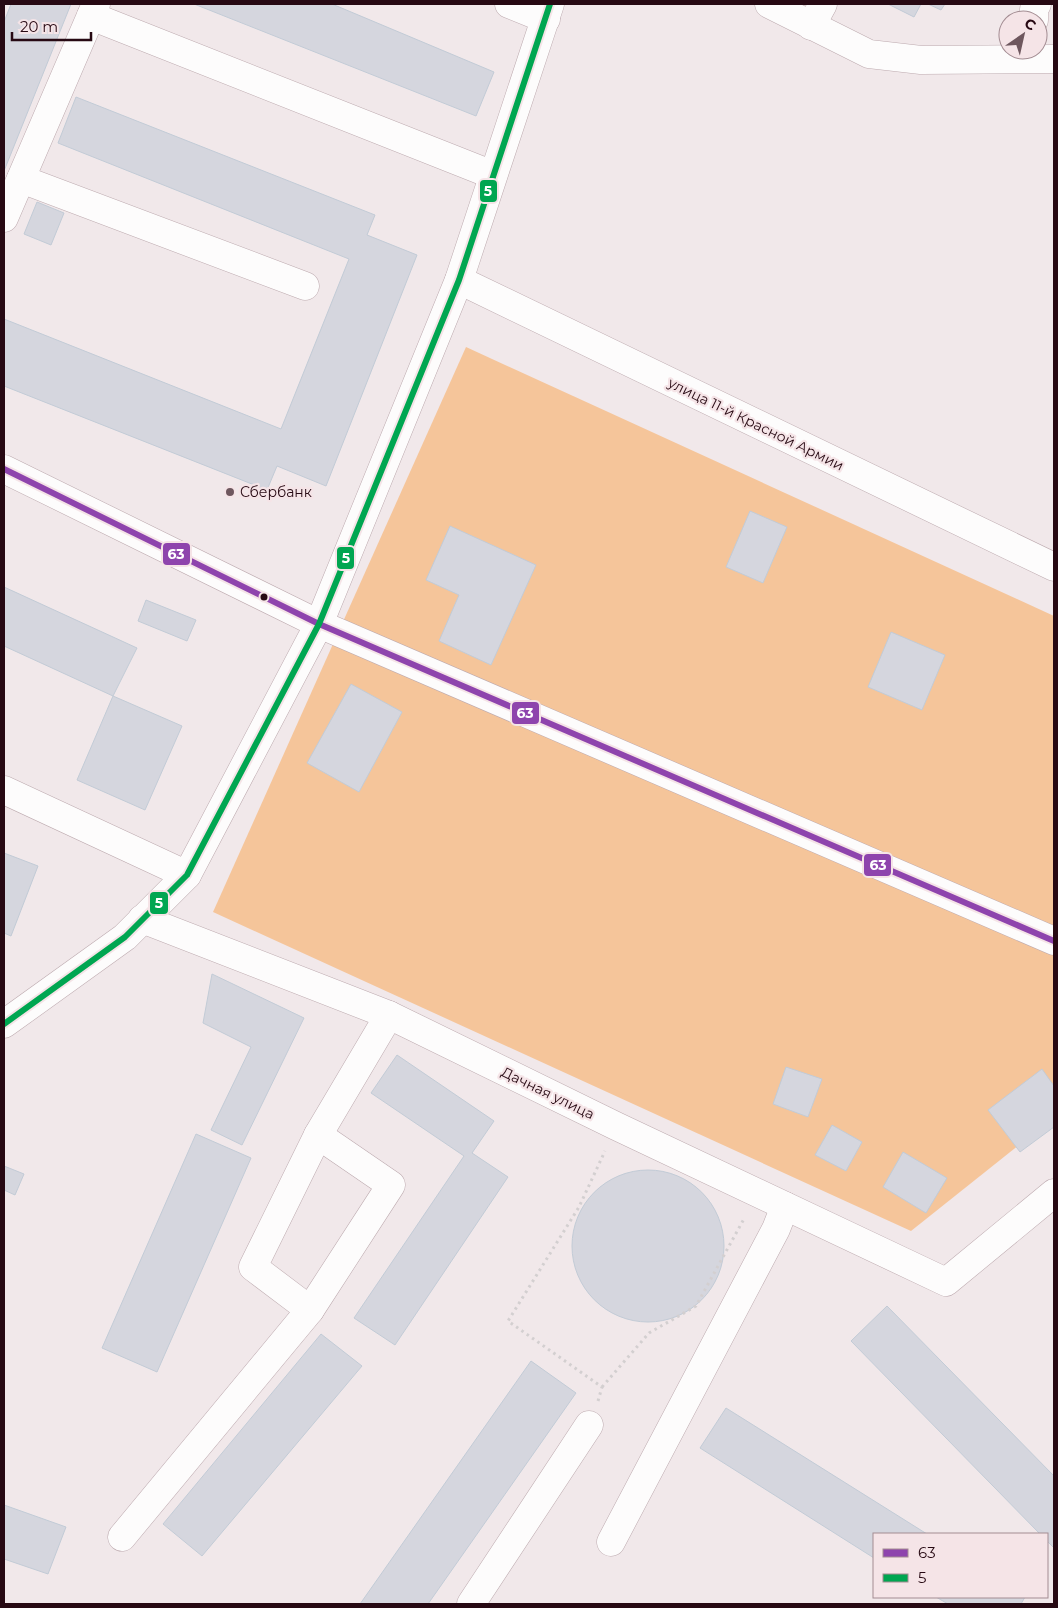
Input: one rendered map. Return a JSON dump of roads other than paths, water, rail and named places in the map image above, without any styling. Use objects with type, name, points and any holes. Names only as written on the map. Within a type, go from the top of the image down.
[{"type":"street","points":[[6,1019],[125,937],[187,875],[319,624],[459,280],[548,11],[509,4]]},
{"type":"street","points":[[769,4],[817,15],[869,54],[921,60],[998,57]]},
{"type":"street","points":[[4,218],[93,10],[494,175]]},
{"type":"street","points":[[21,179],[305,286]]},
{"type":"street","name":"улица 11-й Красной Армии","points":[[459,280],[1054,567]]},
{"type":"street","points":[[4,469],[319,624],[1054,941]]},
{"type":"street","points":[[4,790],[187,875]]},
{"type":"street","name":"Дачная улица","points":[[142,919],[389,1015],[616,1126],[946,1282],[1054,1193]]},
{"type":"street","points":[[310,1310],[253,1267],[318,1135],[389,1015]]},
{"type":"street","points":[[122,1537],[310,1310],[391,1185],[318,1135]]},
{"type":"street","points":[[611,1542],[776,1229],[785,1206]]},
{"type":"street","points":[[471,1604],[590,1425]]},
{"type":"place","name":"Сбербанк","points":[[230,492]]}]
